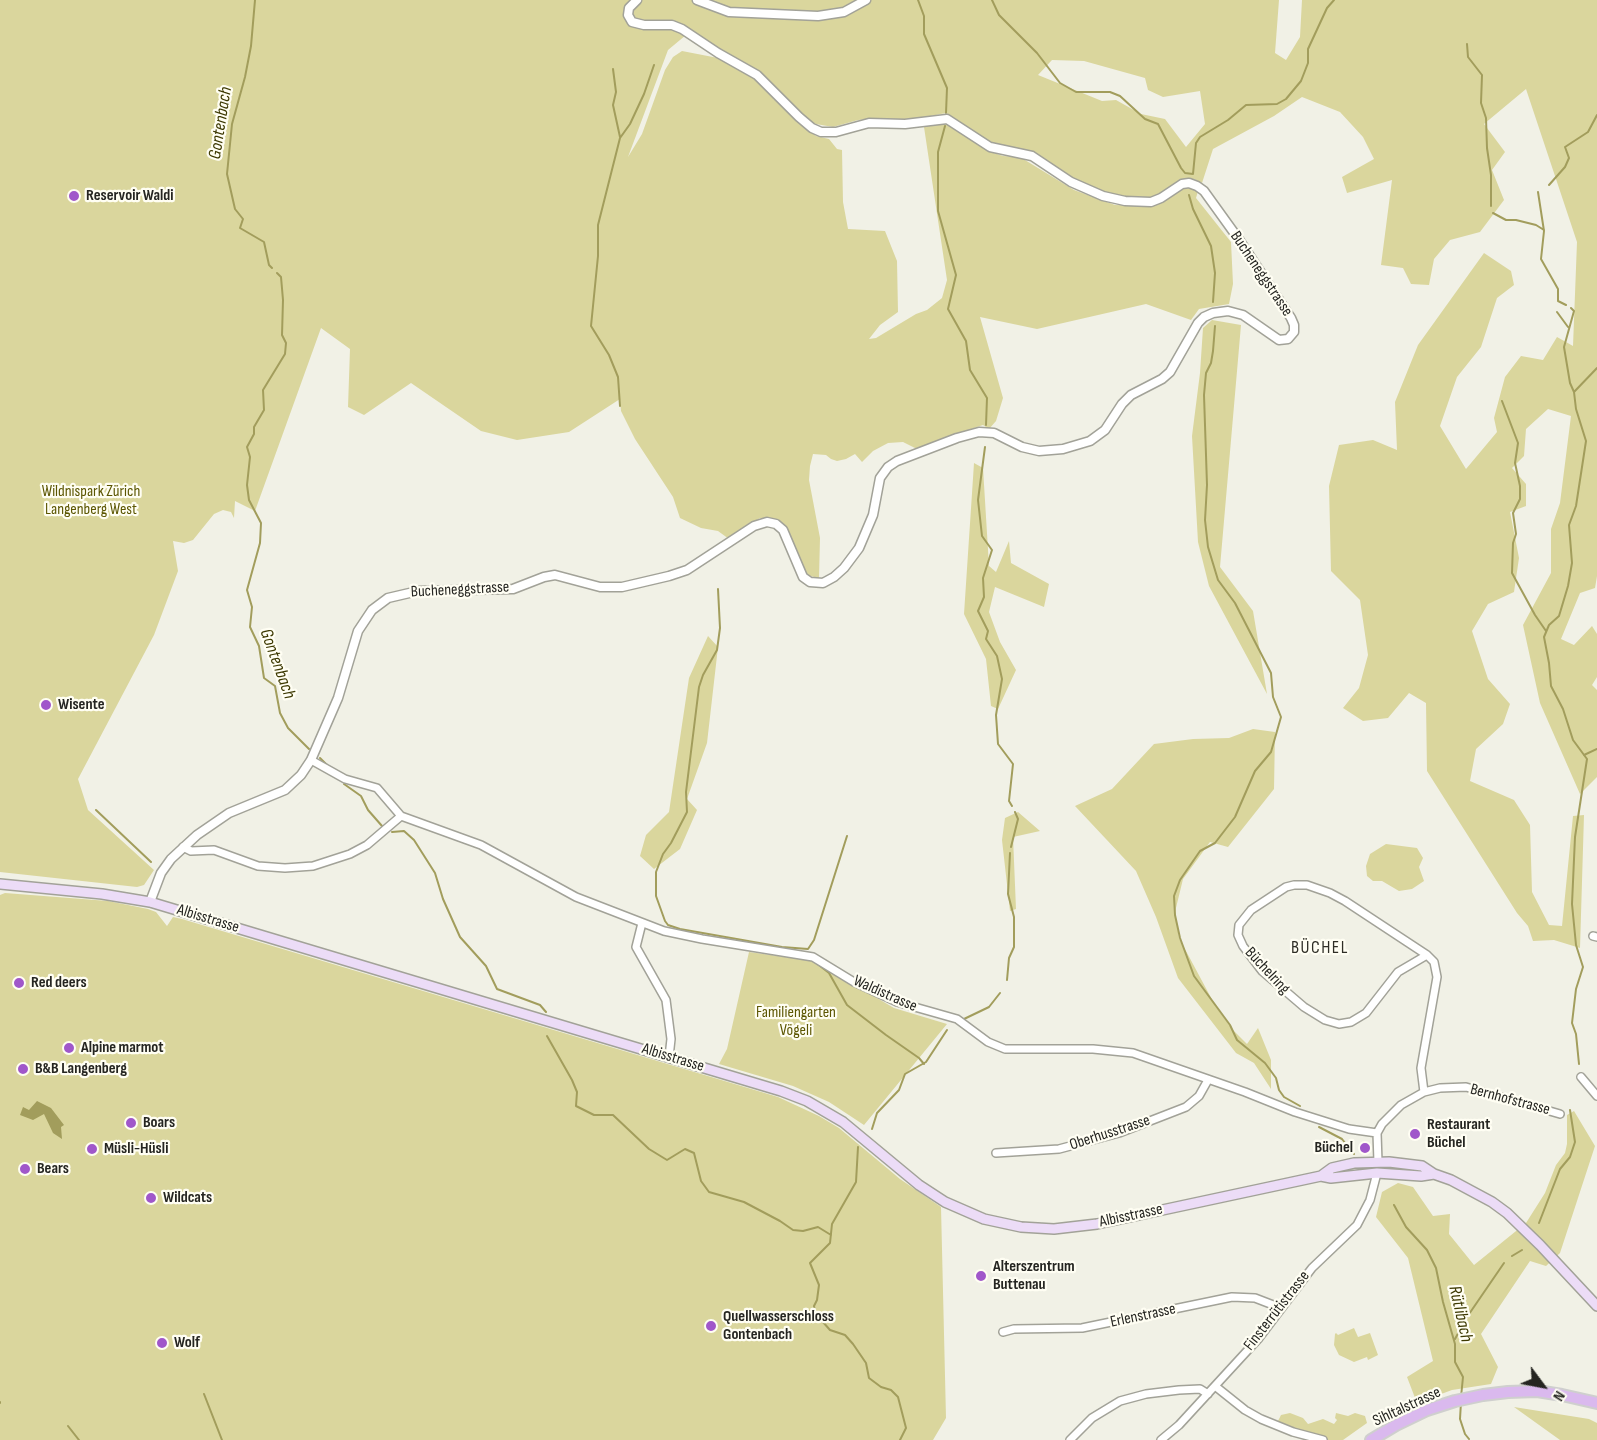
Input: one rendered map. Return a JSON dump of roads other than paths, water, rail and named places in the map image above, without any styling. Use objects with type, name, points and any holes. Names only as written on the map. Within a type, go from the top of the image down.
[{"type":"main road","name":"Albisstrasse","points":[[0,884],[102,894],[150,902],[752,1082],[807,1101],[843,1122],[920,1185],[945,1202],[984,1219],[1021,1227],[1054,1229],[1097,1224],[1321,1176],[1332,1178],[1377,1173],[1421,1176],[1434,1174]]},
{"type":"main road","points":[[1377,1173],[1378,1162]]},
{"type":"main road","name":"Albisstrasse","points":[[1321,1176],[1339,1166],[1354,1163],[1400,1162],[1422,1166],[1434,1174],[1467,1187],[1507,1213],[1597,1306]]},
{"type":"main road","name":"Sihltalstrasse","points":[[1376,1437],[1427,1410],[1483,1395],[1537,1391],[1597,1403]]},
{"type":"street","name":"Bucheneggstrasse","points":[[150,902],[161,873],[183,847],[204,829],[218,820],[285,790],[302,775],[338,698],[358,631],[372,610],[388,598],[418,591],[513,589],[555,575],[600,587],[622,586],[687,570],[754,526],[767,522],[776,524],[783,530],[803,577],[810,582],[823,583],[844,568],[859,548],[873,515],[880,478],[888,467],[897,461],[979,432],[994,433],[1022,447],[1039,451],[1063,449],[1094,440],[1105,430],[1122,404],[1131,395],[1162,379],[1170,372],[1198,323],[1213,312],[1228,311],[1243,315],[1279,340],[1288,339],[1294,332],[1291,318],[1240,241],[1204,191],[1197,186],[1189,183],[1182,184],[1161,198],[1150,201],[1125,201],[1071,182],[1032,156],[990,147],[947,119],[905,124],[862,124],[836,132],[821,132],[799,117],[758,75],[718,53],[682,29],[632,22],[628,15],[629,8],[637,0]]},
{"type":"street","points":[[697,0],[729,12],[818,16],[845,14],[866,0]]},
{"type":"street","name":"Waldistrasse","points":[[311,760],[345,779],[377,788],[401,816],[481,845],[576,897],[664,931],[813,957],[854,982],[897,1002],[957,1019],[988,1042],[1005,1049],[1093,1049],[1123,1052],[1155,1060],[1295,1112],[1349,1129],[1377,1133]]},
{"type":"street","points":[[183,847],[191,850],[214,850],[258,866],[285,868],[313,866],[350,854],[367,845],[401,816]]},
{"type":"street","name":"Büchelring","points":[[1300,884],[1317,888],[1345,901],[1427,955],[1398,972],[1366,1013],[1351,1022],[1338,1024],[1325,1020],[1304,1007],[1262,971],[1243,946],[1238,930],[1242,920],[1251,910],[1286,887],[1300,884]]},
{"type":"street","points":[[642,923],[636,947],[666,1000],[671,1039],[669,1057]]},
{"type":"street","points":[[1378,1162],[1377,1133],[1382,1124],[1401,1105],[1424,1092],[1421,1068],[1437,977],[1434,962],[1427,955]]},
{"type":"street","points":[[1581,1077],[1597,1096]]},
{"type":"street","name":"Oberhusstrasse","points":[[996,1153],[1063,1149],[1119,1133],[1186,1107],[1199,1096],[1208,1080]]},
{"type":"street","name":"Bernhofstrasse","points":[[1424,1092],[1440,1088],[1466,1087],[1560,1114]]},
{"type":"street","name":"Finsterrütistrasse","points":[[1161,1440],[1179,1425],[1259,1338],[1312,1268],[1357,1225],[1370,1200],[1377,1173]]},
{"type":"street","name":"Erlenstrasse","points":[[1003,1332],[1014,1329],[1082,1328],[1232,1297],[1256,1298],[1281,1308]]},
{"type":"street","points":[[1215,1386],[1245,1410],[1261,1419],[1293,1432],[1323,1440]]},
{"type":"street","points":[[1070,1440],[1092,1418],[1120,1401],[1146,1394],[1179,1390],[1200,1389],[1208,1394]]},
{"type":"waterway","name":"Gontenbach","points":[[255,0],[251,46],[232,124],[227,174],[235,209],[243,219],[240,228],[264,242],[269,265],[272,268]]},
{"type":"waterway","points":[[918,0],[924,16],[924,34],[947,88],[946,113]]},
{"type":"waterway","points":[[992,0],[999,15],[1037,53],[1060,83],[1076,92],[1110,92],[1120,96],[1145,119],[1158,124],[1181,168],[1185,173],[1193,174],[1196,143],[1200,137],[1228,120],[1246,105],[1277,104],[1286,99],[1301,81],[1308,63],[1308,49],[1327,8],[1334,0]]},
{"type":"waterway","points":[[1467,44],[1468,57],[1482,75],[1481,103],[1486,118],[1491,206]]},
{"type":"waterway","points":[[620,406],[618,377],[609,355],[591,326],[598,256],[598,225],[620,138],[630,124],[644,94],[654,65]]},
{"type":"waterway","points":[[613,69],[616,92],[613,105],[620,137]]},
{"type":"waterway","points":[[1549,185],[1565,167],[1569,158],[1565,147],[1588,132],[1597,115]]},
{"type":"waterway","points":[[945,126],[938,152],[938,211],[956,275],[948,309],[966,341],[970,370],[987,398],[986,425]]},
{"type":"waterway","points":[[1538,192],[1544,231],[1541,259],[1558,289],[1558,301],[1566,305]]},
{"type":"waterway","points":[[1189,195],[1193,209],[1211,246],[1215,273],[1213,302]]},
{"type":"waterway","points":[[1493,213],[1506,220],[1536,225],[1544,230]]},
{"type":"waterway","name":"Gontenbach","points":[[277,273],[281,277],[282,335],[286,343],[285,354],[263,390],[264,410],[254,427],[254,434],[247,447],[250,457],[247,485],[249,500],[261,523],[260,543],[247,590],[252,607],[250,627],[259,646],[264,678],[275,686],[280,713],[288,728],[309,749]]},
{"type":"waterway","points":[[1571,308],[1574,311],[1564,347],[1570,383],[1574,392]]},
{"type":"waterway","points":[[1557,312],[1568,327]]},
{"type":"waterway","points":[[1215,326],[1213,351],[1206,373],[1204,395],[1207,485],[1205,520],[1208,547],[1218,580],[1235,603],[1271,673],[1273,697],[1281,717],[1271,752],[1255,771],[1235,817],[1215,843],[1200,851],[1180,880],[1174,896],[1175,915],[1180,938],[1194,976],[1230,1025],[1237,1040],[1265,1063],[1276,1078],[1279,1090],[1284,1097],[1300,1106]]},
{"type":"waterway","points":[[1579,1064],[1576,1034],[1572,1023],[1576,989],[1583,967],[1576,945],[1572,904],[1575,837],[1587,759],[1573,740],[1563,709],[1551,686],[1544,637],[1549,625],[1559,616],[1572,563],[1569,525],[1576,506],[1586,441],[1576,409],[1574,392],[1597,368]]},
{"type":"waterway","points":[[1502,401],[1518,443],[1515,463],[1520,499],[1513,513],[1516,534],[1513,543],[1512,573],[1546,631]]},
{"type":"waterway","points":[[985,447],[978,500],[982,536],[992,550],[983,578],[984,597],[978,611],[988,631],[986,639],[997,656],[1002,679],[996,715],[998,744],[1013,764],[1009,801],[1012,806]]},
{"type":"waterway","points":[[718,589],[720,628],[717,650],[699,687],[686,792],[687,812],[663,854],[656,872],[656,896],[665,921],[668,925],[680,929],[782,947],[808,949],[814,940],[847,836]]},
{"type":"waterway","points":[[1584,755],[1597,749]]},
{"type":"waterway","name":"Gontenbach","points":[[320,758],[327,765]]},
{"type":"waterway","name":"Gontenbach","points":[[344,784],[361,796],[368,810],[382,826]]},
{"type":"waterway","points":[[96,810],[151,862]]},
{"type":"waterway","points":[[1011,847],[1018,819],[1015,812]]},
{"type":"waterway","name":"Gontenbach","points":[[392,832],[404,831],[414,840],[435,873],[443,899],[460,937],[486,966],[497,989],[540,1005],[546,1012]]},
{"type":"waterway","points":[[1007,980],[1009,958],[1014,947],[1014,917],[1008,894],[1010,853]]},
{"type":"waterway","points":[[815,962],[829,973],[847,1005],[924,1064]]},
{"type":"waterway","points":[[964,1019],[989,1007],[1000,993]]},
{"type":"waterway","points":[[872,1129],[877,1113],[899,1090],[905,1074],[926,1062],[947,1030]]},
{"type":"waterway","name":"Gontenbach","points":[[547,1036],[577,1092],[576,1106],[594,1115],[613,1115],[649,1149],[667,1160],[685,1149],[694,1153],[701,1181],[709,1192],[744,1202],[793,1230],[803,1231],[818,1227],[831,1235]]},
{"type":"waterway","points":[[1539,1223],[1560,1169],[1570,1157],[1575,1142],[1570,1110]]},
{"type":"waterway","points":[[1319,1127],[1342,1139],[1354,1154]]},
{"type":"waterway","name":"Gontenbach","points":[[858,1147],[856,1182],[832,1224],[830,1243],[810,1263],[819,1285],[814,1306],[815,1313],[830,1330],[845,1335],[853,1344],[866,1363],[869,1378],[881,1387],[891,1390],[898,1397],[906,1428],[900,1440]]},
{"type":"waterway","name":"Rütlibach","points":[[1394,1205],[1406,1227],[1427,1250],[1436,1268],[1455,1344],[1455,1362],[1463,1377],[1461,1397]]},
{"type":"waterway","points":[[1512,1256],[1522,1250]]},
{"type":"waterway","points":[[1455,1339],[1467,1317],[1504,1263]]},
{"type":"waterway","points":[[204,1394],[222,1440]]},
{"type":"waterway","name":"Rütlibach","points":[[1461,1402],[1460,1419],[1469,1439]]},
{"type":"waterway","points":[[68,1426],[79,1440]]},
{"type":"place","name":"Reservoir Waldi","points":[[74,196]]},
{"type":"place","name":"Wisente","points":[[46,705]]},
{"type":"place","name":"Red deers","points":[[19,983]]},
{"type":"place","name":"Alpine marmot","points":[[69,1048]]},
{"type":"place","name":"B&B Langenberg","points":[[23,1069]]},
{"type":"place","name":"Boars","points":[[131,1123]]},
{"type":"place","name":"Restaurant Büchel","points":[[1415,1134]]},
{"type":"place","name":"Büchel","points":[[1365,1148]]},
{"type":"place","name":"Müsli-Hüsli","points":[[92,1149]]},
{"type":"place","name":"Bears","points":[[25,1169]]},
{"type":"place","name":"Wildcats","points":[[151,1198]]},
{"type":"place","name":"Alterszentrum Buttenau","points":[[981,1276]]},
{"type":"place","name":"Quellwasserschloss Gontenbach","points":[[711,1326]]},
{"type":"place","name":"Wolf","points":[[162,1343]]},
{"type":"district","name":"BÜCHEL","points":[[1320,948]]},
{"type":"park label","name":"Wildnispark Zürich Langenberg West","points":[[91,501]]},
{"type":"park label","name":"Familiengarten Vögeli","points":[[796,1022]]}]
